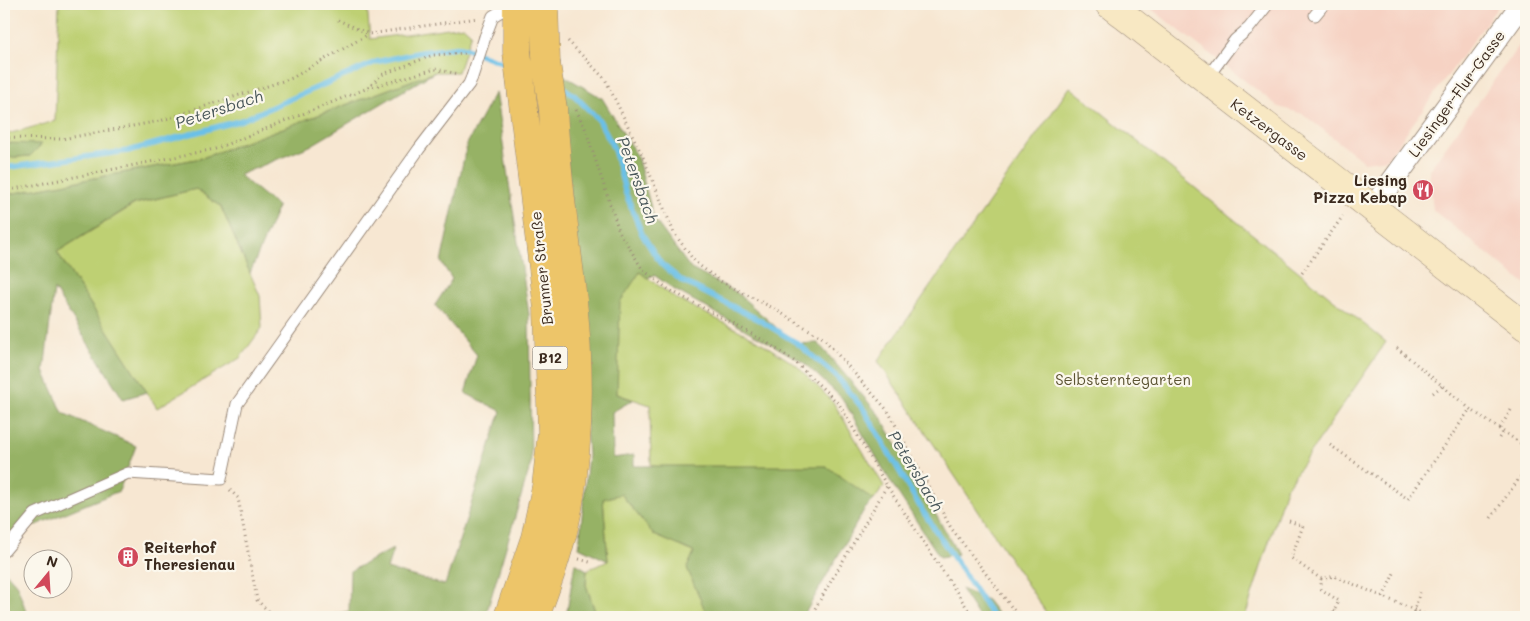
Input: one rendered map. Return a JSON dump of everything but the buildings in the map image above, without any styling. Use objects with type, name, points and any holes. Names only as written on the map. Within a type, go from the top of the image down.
[{"type":"main road","name":"Ketzergasse","points":[[1109,4],[1526,327]]},
{"type":"main road","name":"Brunner Straße","points":[[508,8],[517,52],[548,309],[552,432],[546,487],[535,538],[508,617]]},
{"type":"main road","name":"Brunner Straße","points":[[536,617],[552,572],[568,509],[577,414],[573,302],[555,156],[566,111],[546,63],[544,10]]},
{"type":"street","name":"Liesinger-Flur-Gasse","points":[[1373,208],[1522,4]]},
{"type":"lane","points":[[1205,80],[1235,40],[1249,28],[1268,4]]},
{"type":"lane","points":[[1316,14],[1324,4]]},
{"type":"lane","points":[[4,551],[35,514],[128,473],[221,479],[237,404],[413,157],[469,84],[485,37],[508,8]]},
{"type":"path","points":[[4,138],[62,139],[160,121],[292,78],[369,34],[508,8]]},
{"type":"path","points":[[544,10],[605,79],[643,157],[674,233],[695,262],[720,281],[771,307],[823,338],[888,411],[950,528],[1019,617]]},
{"type":"path","points":[[338,20],[369,34]]},
{"type":"path","points":[[368,88],[381,75],[433,55],[461,52]]},
{"type":"path","points":[[4,191],[214,149],[368,88],[435,69],[472,77]]},
{"type":"path","points":[[566,111],[585,128],[620,231],[643,270],[668,289],[763,340],[794,361],[839,404],[887,486],[973,617]]},
{"type":"path","points":[[1302,273],[1343,216]]},
{"type":"path","points":[[1397,348],[1470,409],[1526,447]]},
{"type":"path","points":[[1433,393],[1442,386]]},
{"type":"path","points":[[1330,444],[1408,499],[1470,409]]},
{"type":"path","points":[[1500,428],[1511,410]]},
{"type":"path","points":[[1499,438],[1504,431]]},
{"type":"path","points":[[1491,518],[1526,469]]},
{"type":"path","points":[[221,479],[238,498],[257,600],[274,617]]},
{"type":"path","points":[[810,617],[887,486]]},
{"type":"path","points":[[1290,521],[1303,526],[1291,558],[1321,579],[1334,576],[1432,617]]},
{"type":"path","points":[[1383,597],[1396,571]]},
{"type":"path","points":[[1321,579],[1321,589],[1339,601],[1331,617]]},
{"type":"path","points":[[1412,617],[1421,589]]},
{"type":"path","points":[[1334,611],[1346,617]]},
{"type":"shaded area","points":[[1145,4],[1500,4],[1387,159],[1364,162],[1303,114],[1279,107]]},
{"type":"shaded area","points":[[1526,36],[1526,285],[1433,210],[1429,170]]},
{"type":"green space","points":[[59,4],[367,4],[370,39],[463,26],[471,33],[458,72],[435,72],[202,158],[4,195],[4,158],[30,156],[41,145],[4,143],[4,135],[55,121]]},
{"type":"green space","points":[[435,72],[310,146],[239,175],[278,207],[250,273],[221,207],[196,189],[134,204],[57,252],[147,392],[123,399],[54,289],[44,371],[63,413],[136,446],[119,491],[4,538],[4,195],[202,158]]},
{"type":"green space","points":[[561,74],[602,98],[637,156],[654,219],[691,269],[736,292],[795,344],[818,343],[881,417],[958,554],[940,557],[892,484],[842,398],[803,362],[675,290],[654,275],[647,278],[640,272],[620,302],[617,394],[633,400],[612,412],[613,458],[634,455],[634,466],[826,466],[874,500],[864,510],[803,617],[711,617],[707,615],[687,568],[694,552],[654,535],[621,494],[603,499],[608,561],[579,547],[588,455]]},
{"type":"green space","name":"Selbsterntegarten","points":[[1070,87],[1386,342],[1286,488],[1245,617],[1049,617],[878,361]]},
{"type":"green space","points":[[495,92],[529,314],[531,463],[487,611],[483,617],[324,617],[349,611],[350,571],[393,549],[387,569],[445,585],[501,411],[465,393],[477,355],[435,305],[452,279],[441,262],[467,144]]},
{"type":"green space","points":[[4,143],[42,144],[30,156],[4,158]]},
{"type":"green space","points":[[196,189],[221,207],[260,296],[262,328],[240,358],[157,408],[57,252],[135,204]]},
{"type":"green space","points":[[591,246],[640,272],[675,298],[754,338],[796,365],[833,402],[884,486],[874,500],[764,503],[651,465],[650,405],[617,394]]},
{"type":"green space","points":[[621,494],[654,535],[695,552],[707,615],[711,617],[597,617],[586,585],[587,570],[608,561],[603,499]]},
{"type":"green space","points":[[575,563],[587,570],[586,585],[597,617],[566,617]]},
{"type":"green space","points":[[4,570],[17,585],[28,617],[4,617]]},
{"type":"green space","points":[[961,589],[987,600],[1000,617],[979,617]]},
{"type":"waterway","name":"Petersbach","points":[[4,168],[128,151],[242,120],[376,62],[421,52],[461,47],[512,66]]},
{"type":"waterway","name":"Petersbach","points":[[558,84],[574,95],[599,120],[614,149],[626,194],[642,234],[661,264],[682,281],[761,321],[797,343],[837,377],[864,410],[922,510],[993,617]]},
{"type":"place","name":"Liesing Pizza Kebap","points":[[1423,190]]},
{"type":"place","name":"Reiterhof Theresienau","points":[[128,557]]}]
